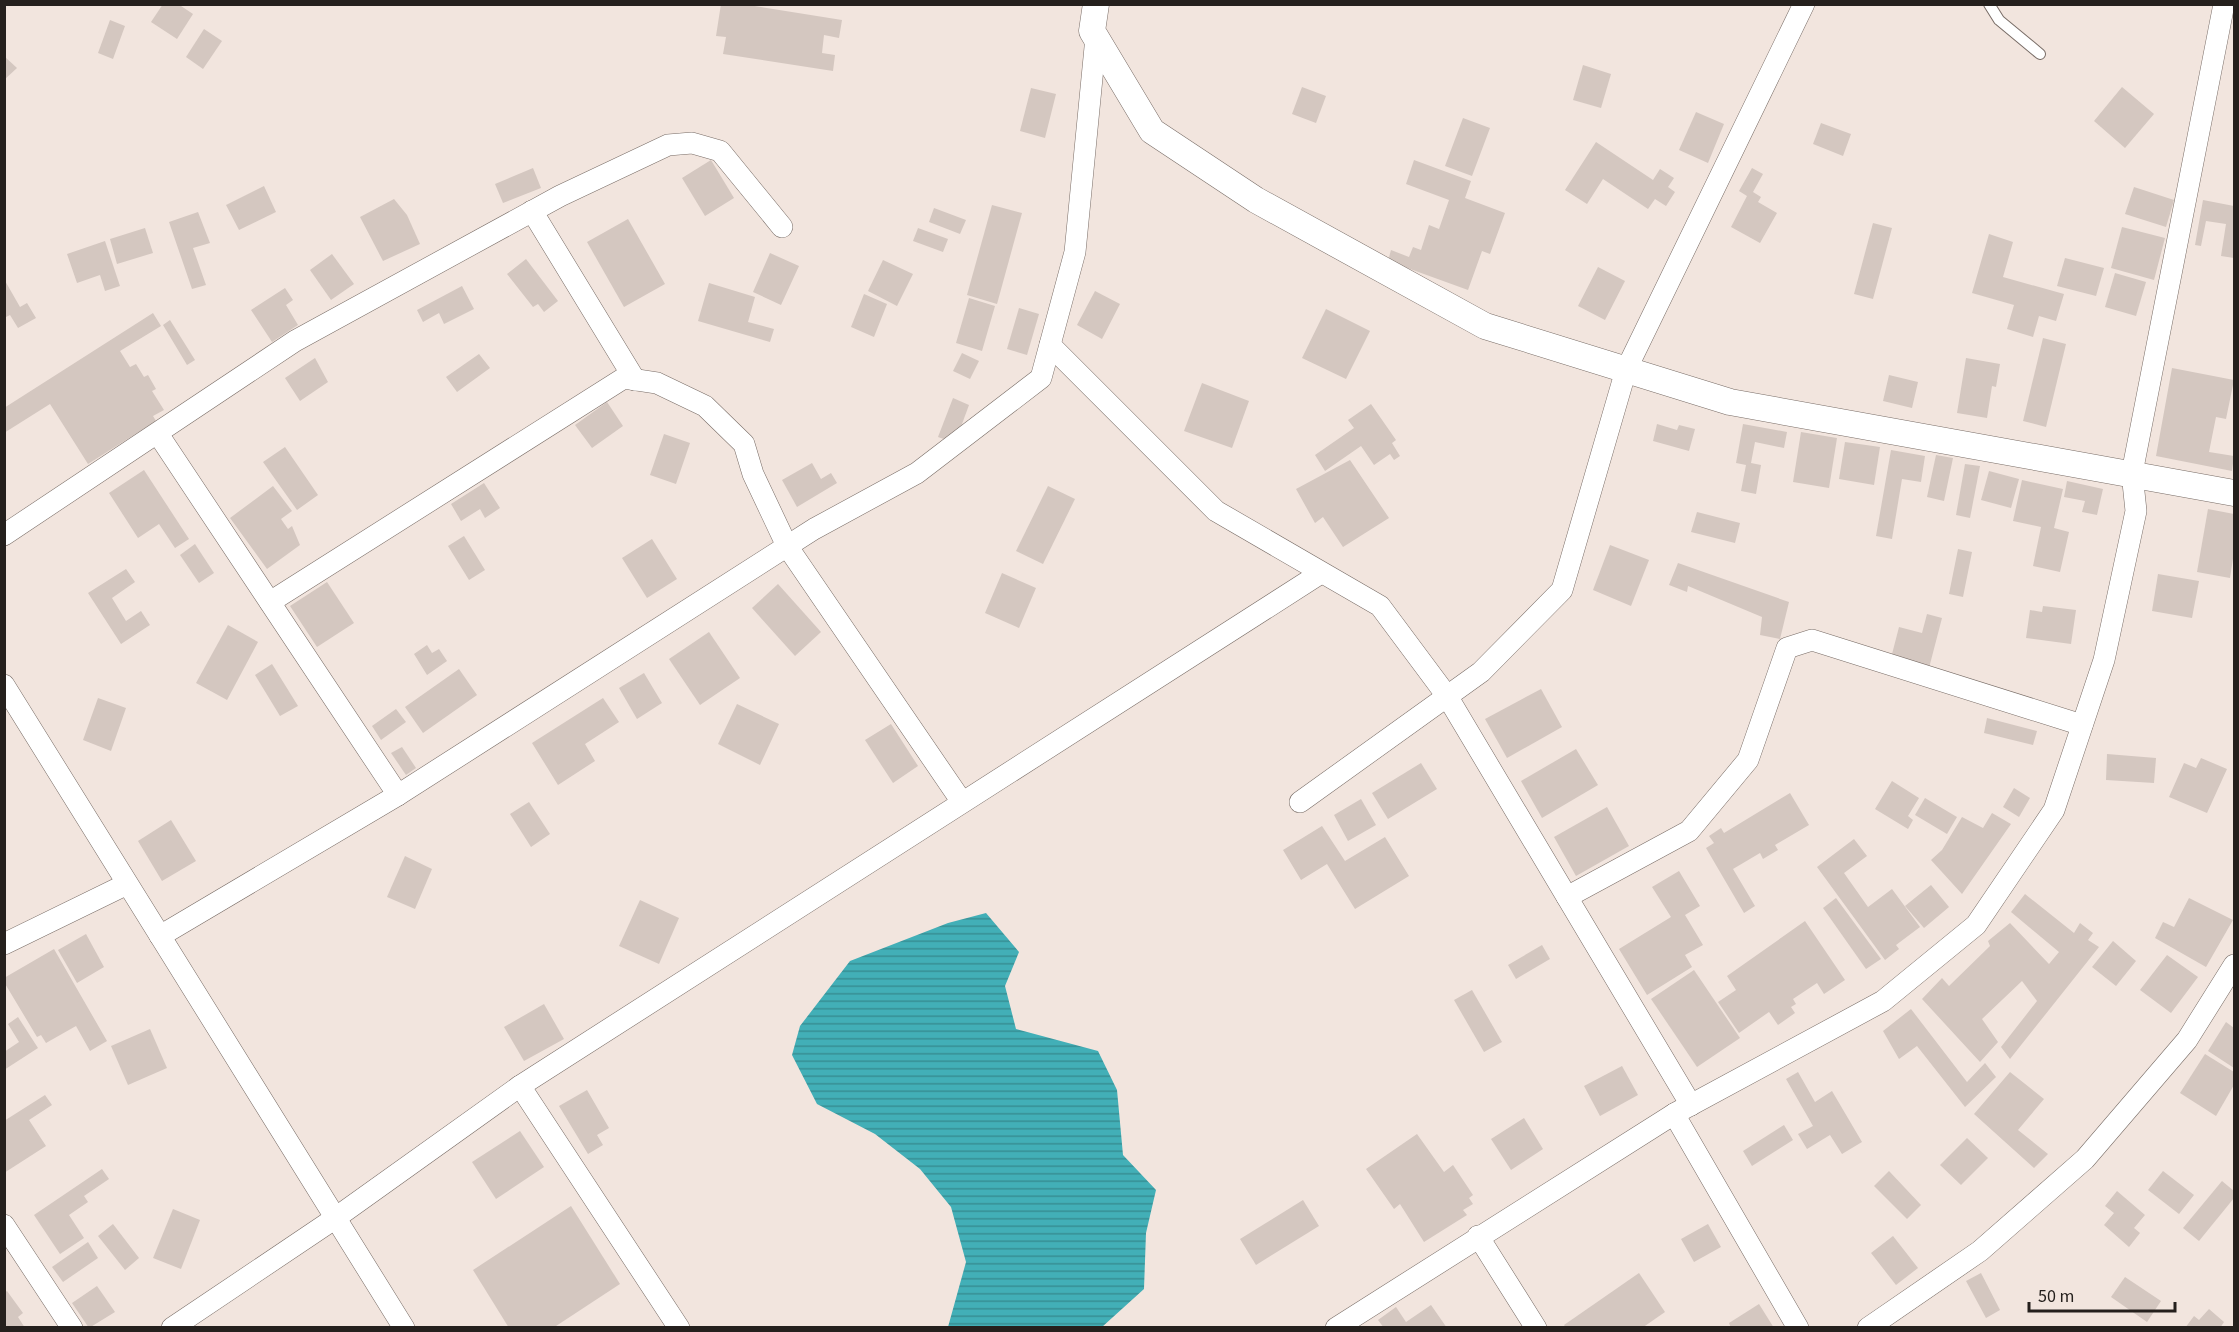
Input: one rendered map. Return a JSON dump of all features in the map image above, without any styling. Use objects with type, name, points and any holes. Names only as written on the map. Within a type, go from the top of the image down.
[{"type":"street","points":[[1096,4],[1092,31],[1152,131],[1256,200],[1485,326],[1730,402],[2235,493]]},
{"type":"street","points":[[1300,802],[1481,672],[1562,590],[1626,370],[1804,4]]},
{"type":"street","points":[[1336,1328],[1478,1236],[1682,1110],[1883,1001],[1976,925],[2054,810],[2104,660],[2136,511],[2132,473],[2224,4]]},
{"type":"street","points":[[160,936],[398,795],[787,546],[917,473],[1041,378],[1075,252],[1096,37]]},
{"type":"street","points":[[4,534],[295,341],[532,211],[668,145],[692,142],[720,151],[782,227]]},
{"type":"street","points":[[532,211],[635,380]]},
{"type":"street","points":[[1050,345],[1216,511],[1380,606],[1447,696],[1567,897],[1798,1328]]},
{"type":"street","points":[[270,602],[624,378],[657,383],[705,406],[744,444],[753,474],[787,546],[962,802]]},
{"type":"street","points":[[158,434],[398,795]]},
{"type":"street","points":[[171,1328],[334,1220],[520,1086],[1321,573]]},
{"type":"street","points":[[1567,897],[1689,831],[1748,760],[1787,648],[1812,640],[2082,725]]},
{"type":"street","points":[[4,685],[334,1220],[404,1328]]},
{"type":"street","points":[[4,944],[127,884]]},
{"type":"street","points":[[1868,1328],[1980,1251],[2085,1159],[2187,1040],[2235,965]]},
{"type":"street","points":[[520,1086],[679,1328]]},
{"type":"street","points":[[4,1225],[72,1328]]},
{"type":"street","points":[[1478,1236],[1536,1328]]},
{"type":"lane","points":[[1989,4],[1999,21],[2040,54]]},
{"type":"water","points":[[986,913],[1019,952],[1005,986],[1016,1029],[1098,1051],[1117,1090],[1123,1155],[1156,1190],[1146,1233],[1144,1289],[1102,1327],[948,1327],[966,1262],[951,1207],[920,1169],[875,1134],[817,1104],[792,1055],[800,1026],[850,961],[948,923]]},
{"type":"building","points":[[163,4],[178,4],[193,14],[177,39],[151,22]]},
{"type":"building","points":[[721,4],[742,4],[842,20],[839,38],[824,35],[822,53],[835,55],[833,71],[723,54],[726,37],[716,36]]},
{"type":"building","points":[[110,20],[125,26],[113,59],[98,53]]},
{"type":"building","points":[[204,29],[222,41],[203,69],[186,57]]},
{"type":"building","points":[[4,56],[17,68],[4,80]]},
{"type":"building","points":[[1583,65],[1611,74],[1601,108],[1573,100]]},
{"type":"building","points":[[1302,87],[1326,96],[1316,123],[1292,114]]},
{"type":"building","points":[[2122,87],[2154,114],[2125,148],[2094,121]]},
{"type":"building","points":[[1031,88],[1056,94],[1045,138],[1020,131]]},
{"type":"building","points":[[1696,112],[1724,124],[1708,163],[1679,150]]},
{"type":"building","points":[[1463,118],[1490,128],[1472,176],[1445,166]]},
{"type":"building","points":[[1821,123],[1851,134],[1843,156],[1813,144]]},
{"type":"building","points":[[1596,142],[1653,180],[1660,169],[1674,178],[1668,187],[1675,192],[1666,206],[1655,199],[1648,209],[1603,179],[1587,204],[1565,190]]},
{"type":"building","points":[[711,160],[734,198],[705,216],[682,178]]},
{"type":"building","points":[[1414,160],[1471,181],[1465,198],[1505,213],[1490,254],[1482,251],[1468,290],[1388,261],[1391,250],[1409,257],[1413,247],[1421,250],[1429,225],[1439,229],[1449,200],[1406,184]]},
{"type":"building","points":[[533,168],[541,188],[503,203],[495,184]]},
{"type":"building","points":[[1752,168],[1763,174],[1753,192],[1761,197],[1758,202],[1777,213],[1760,243],[1731,227],[1747,196],[1739,191]]},
{"type":"building","points":[[264,186],[276,212],[239,230],[226,205]]},
{"type":"building","points":[[2134,187],[2174,200],[2166,227],[2125,214]]},
{"type":"building","points":[[394,199],[407,215],[420,244],[383,261],[360,217]]},
{"type":"building","points":[[2203,200],[2234,206],[2234,258],[2221,256],[2226,224],[2206,221],[2201,246],[2195,245]]},
{"type":"building","points":[[992,205],[1022,213],[997,304],[967,295]]},
{"type":"building","points":[[934,208],[966,220],[960,234],[929,222]]},
{"type":"building","points":[[198,212],[210,243],[193,248],[206,285],[192,289],[169,222]]},
{"type":"building","points":[[628,219],[665,284],[624,307],[587,242]]},
{"type":"building","points":[[1873,223],[1892,228],[1873,299],[1854,294]]},
{"type":"building","points":[[2122,227],[2165,238],[2154,280],[2111,268]]},
{"type":"building","points":[[145,228],[153,253],[117,264],[110,239]]},
{"type":"building","points":[[918,228],[948,239],[943,252],[913,241]]},
{"type":"building","points":[[1989,234],[2013,242],[2003,277],[2064,294],[2056,321],[2039,316],[2033,337],[2007,329],[2014,305],[1972,293]]},
{"type":"building","points":[[105,241],[120,286],[105,291],[100,275],[77,283],[67,254]]},
{"type":"building","points":[[770,253],[799,266],[781,305],[753,292]]},
{"type":"building","points":[[332,254],[354,284],[331,300],[310,270]]},
{"type":"building","points":[[2065,258],[2104,268],[2096,296],[2057,286]]},
{"type":"building","points":[[526,259],[558,301],[544,312],[538,304],[533,307],[507,274]]},
{"type":"building","points":[[883,260],[913,274],[897,306],[868,291]]},
{"type":"building","points":[[1598,267],[1625,281],[1605,320],[1578,306]]},
{"type":"building","points":[[2115,273],[2146,282],[2136,316],[2105,307]]},
{"type":"building","points":[[4,279],[20,307],[27,303],[36,318],[18,328],[10,315],[4,318]]},
{"type":"building","points":[[709,283],[755,297],[748,322],[774,329],[770,342],[698,321]]},
{"type":"building","points":[[462,286],[474,309],[444,324],[439,313],[423,322],[417,310]]},
{"type":"building","points":[[285,288],[293,300],[286,305],[298,325],[272,342],[251,310]]},
{"type":"building","points":[[1095,291],[1120,304],[1102,339],[1077,325]]},
{"type":"building","points":[[864,294],[887,304],[874,337],[851,327]]},
{"type":"building","points":[[969,298],[995,306],[982,351],[956,343]]},
{"type":"building","points":[[1019,308],[1039,314],[1027,355],[1007,349]]},
{"type":"building","points":[[1326,309],[1370,331],[1346,379],[1302,358]]},
{"type":"building","points":[[153,313],[161,326],[120,351],[130,367],[136,364],[144,377],[148,375],[156,389],[152,391],[164,410],[153,416],[156,421],[88,464],[50,404],[4,433],[4,408]]},
{"type":"building","points":[[170,320],[195,360],[187,365],[163,325]]},
{"type":"building","points":[[2043,338],[2066,344],[2046,427],[2023,421]]},
{"type":"building","points":[[962,353],[979,361],[970,379],[953,371]]},
{"type":"building","points":[[479,354],[490,368],[457,392],[446,377]]},
{"type":"building","points":[[315,358],[328,382],[300,401],[285,378]]},
{"type":"building","points":[[1966,358],[2000,364],[1996,387],[1992,386],[1987,418],[1957,413]]},
{"type":"building","points":[[2172,368],[2234,380],[2226,419],[2216,417],[2209,452],[2234,456],[2232,471],[2156,456]]},
{"type":"building","points":[[1889,375],[1918,382],[1912,408],[1883,401]]},
{"type":"building","points":[[1202,383],[1249,401],[1232,448],[1184,431]]},
{"type":"building","points":[[953,398],[969,405],[955,443],[938,437]]},
{"type":"building","points":[[607,402],[623,426],[592,448],[575,425]]},
{"type":"building","points":[[1371,404],[1396,440],[1392,443],[1400,456],[1394,460],[1390,454],[1374,465],[1361,446],[1325,471],[1315,455],[1354,428],[1348,420]]},
{"type":"building","points":[[1657,424],[1677,430],[1679,425],[1695,429],[1689,451],[1653,441]]},
{"type":"building","points":[[1743,424],[1787,432],[1784,448],[1755,442],[1751,463],[1761,465],[1756,494],[1741,491],[1746,465],[1736,463]]},
{"type":"building","points":[[1801,432],[1837,438],[1829,488],[1793,482]]},
{"type":"building","points":[[664,434],[690,443],[676,484],[650,475]]},
{"type":"building","points":[[1845,442],[1880,447],[1874,485],[1839,479]]},
{"type":"building","points":[[285,447],[318,495],[297,510],[263,462]]},
{"type":"building","points":[[1891,450],[1925,456],[1921,482],[1902,479],[1892,539],[1876,536]]},
{"type":"building","points":[[1936,455],[1953,458],[1944,501],[1927,497]]},
{"type":"building","points":[[1350,460],[1389,518],[1343,547],[1323,517],[1315,523],[1296,489]]},
{"type":"building","points":[[812,463],[821,479],[831,473],[837,483],[797,507],[782,480]]},
{"type":"building","points":[[1965,464],[1980,466],[1970,518],[1956,515]]},
{"type":"building","points":[[144,470],[189,539],[175,548],[159,524],[138,538],[109,493]]},
{"type":"building","points":[[1989,471],[2019,479],[2011,508],[1981,500]]},
{"type":"building","points":[[2022,480],[2063,489],[2054,528],[2069,532],[2060,572],[2033,566],[2041,527],[2013,521]]},
{"type":"building","points":[[2067,481],[2103,489],[2097,515],[2082,512],[2085,501],[2064,497]]},
{"type":"building","points":[[484,483],[500,508],[485,518],[480,509],[461,521],[451,504]]},
{"type":"building","points":[[273,486],[292,511],[281,519],[288,529],[292,526],[300,545],[267,569],[230,518]]},
{"type":"building","points":[[1048,486],[1075,499],[1043,564],[1016,551]]},
{"type":"building","points":[[2208,509],[2234,514],[2234,552],[2230,578],[2197,572]]},
{"type":"building","points":[[1697,512],[1740,523],[1735,543],[1691,532]]},
{"type":"building","points":[[464,536],[485,570],[469,580],[448,546]]},
{"type":"building","points":[[652,539],[677,579],[647,598],[622,558]]},
{"type":"building","points":[[195,544],[214,573],[199,583],[180,555]]},
{"type":"building","points":[[1610,545],[1649,560],[1631,606],[1593,590]]},
{"type":"building","points":[[1958,549],[1972,552],[1963,597],[1949,594]]},
{"type":"building","points":[[1678,563],[1789,602],[1780,639],[1760,635],[1762,617],[1688,586],[1687,592],[1669,585]]},
{"type":"building","points":[[126,569],[135,582],[112,598],[126,621],[141,611],[150,625],[121,644],[88,593]]},
{"type":"building","points":[[1002,573],[1036,588],[1019,628],[985,613]]},
{"type":"building","points":[[2158,574],[2199,581],[2192,618],[2152,611]]},
{"type":"building","points":[[327,582],[354,623],[317,647],[290,606]]},
{"type":"building","points":[[778,584],[821,632],[795,656],[752,608]]},
{"type":"building","points":[[2043,606],[2076,610],[2071,644],[2026,638],[2030,610],[2042,612]]},
{"type":"building","points":[[1927,614],[1942,618],[1929,668],[1891,658],[1899,627],[1922,633]]},
{"type":"building","points":[[228,625],[258,642],[227,700],[196,683]]},
{"type":"building","points":[[709,632],[740,678],[700,705],[669,659]]},
{"type":"building","points":[[427,645],[432,653],[439,649],[447,661],[427,675],[414,654]]},
{"type":"building","points":[[272,664],[298,706],[280,716],[255,675]]},
{"type":"building","points":[[459,669],[477,695],[423,733],[405,707]]},
{"type":"building","points":[[644,673],[662,703],[637,719],[619,688]]},
{"type":"building","points":[[1541,689],[1562,727],[1507,758],[1485,719]]},
{"type":"building","points":[[98,698],[126,708],[111,751],[83,740]]},
{"type":"building","points":[[603,698],[619,722],[585,744],[595,761],[558,785],[532,743]]},
{"type":"building","points":[[737,704],[779,724],[760,765],[718,744]]},
{"type":"building","points":[[396,709],[406,722],[381,740],[372,726]]},
{"type":"building","points":[[1987,718],[2037,731],[2033,745],[1984,733]]},
{"type":"building","points":[[891,724],[918,766],[893,783],[865,740]]},
{"type":"building","points":[[402,747],[416,768],[406,775],[391,753]]},
{"type":"building","points":[[1576,749],[1598,785],[1542,818],[1521,781]]},
{"type":"building","points":[[2107,754],[2156,758],[2154,783],[2106,780]]},
{"type":"building","points":[[2201,758],[2227,769],[2207,813],[2169,797],[2184,763],[2196,768]]},
{"type":"building","points":[[1421,763],[1437,789],[1388,819],[1372,793]]},
{"type":"building","points":[[1892,781],[1919,798],[1908,816],[1913,820],[1908,829],[1875,809]]},
{"type":"building","points":[[2014,788],[2030,798],[2019,817],[2003,807]]},
{"type":"building","points":[[1790,793],[1809,825],[1775,845],[1778,850],[1763,859],[1760,853],[1733,869],[1755,906],[1744,913],[1706,848],[1714,843],[1709,836],[1721,828],[1724,833]]},
{"type":"building","points":[[1925,798],[1957,817],[1947,834],[1915,815]]},
{"type":"building","points":[[1361,799],[1376,825],[1348,841],[1334,815]]},
{"type":"building","points":[[529,802],[550,834],[531,847],[510,814]]},
{"type":"building","points":[[1607,807],[1629,846],[1576,876],[1554,837]]},
{"type":"building","points":[[1992,813],[2011,824],[1962,894],[1931,860],[1942,850],[1962,817],[1983,828]]},
{"type":"building","points":[[171,820],[196,861],[162,881],[138,841]]},
{"type":"building","points":[[1322,826],[1345,861],[1385,837],[1409,876],[1355,909],[1327,864],[1301,880],[1283,850]]},
{"type":"building","points":[[1854,839],[1867,856],[1844,873],[1868,907],[1892,889],[1920,927],[1896,945],[1899,949],[1885,960],[1817,867]]},
{"type":"building","points":[[405,856],[432,869],[415,909],[387,897]]},
{"type":"building","points":[[1679,871],[1700,906],[1685,915],[1703,945],[1685,955],[1692,967],[1647,995],[1619,949],[1671,917],[1652,887]]},
{"type":"building","points":[[1931,885],[1949,907],[1924,928],[1905,906]]},
{"type":"building","points":[[2025,894],[2074,933],[2080,923],[2093,933],[2088,940],[2099,947],[2010,1059],[2001,1047],[2037,1001],[2022,981],[1982,1019],[1998,1042],[1980,1062],[1922,999],[1942,978],[1949,986],[1990,946],[1988,941],[2010,923],[2049,964],[2059,952],[2011,912]]},
{"type":"building","points":[[1836,898],[1881,959],[1866,969],[1823,908]]},
{"type":"building","points":[[2189,898],[2233,920],[2206,967],[2155,938],[2163,922],[2174,927]]},
{"type":"building","points":[[640,900],[679,918],[659,964],[619,946]]},
{"type":"building","points":[[1805,921],[1845,980],[1824,994],[1817,983],[1793,999],[1796,1004],[1791,1007],[1795,1013],[1778,1025],[1769,1012],[1739,1033],[1718,1002],[1736,990],[1727,976]]},
{"type":"building","points":[[86,934],[104,967],[77,983],[58,950]]},
{"type":"building","points":[[2113,941],[2136,961],[2116,986],[2092,967]]},
{"type":"building","points":[[1542,945],[1550,959],[1516,979],[1508,965]]},
{"type":"building","points":[[54,949],[107,1041],[90,1051],[76,1026],[46,1043],[41,1035],[37,1037],[4,982],[4,978]]},
{"type":"building","points":[[2167,955],[2198,977],[2171,1013],[2140,990]]},
{"type":"building","points":[[1694,970],[1740,1038],[1697,1067],[1651,999]]},
{"type":"building","points":[[1472,990],[1502,1042],[1484,1052],[1454,1000]]},
{"type":"building","points":[[544,1004],[564,1039],[524,1061],[504,1027]]},
{"type":"building","points":[[1911,1009],[1967,1082],[1985,1063],[1996,1077],[1965,1107],[1917,1046],[1899,1059],[1883,1031]]},
{"type":"building","points":[[18,1017],[38,1048],[4,1070],[4,1052],[19,1042],[8,1024]]},
{"type":"building","points":[[2226,1022],[2234,1028],[2234,1068],[2208,1051]]},
{"type":"building","points":[[150,1029],[167,1068],[128,1085],[111,1046]]},
{"type":"building","points":[[2205,1054],[2234,1072],[2234,1085],[2216,1116],[2180,1093]]},
{"type":"building","points":[[1622,1066],[1638,1095],[1600,1116],[1584,1086]]},
{"type":"building","points":[[1798,1072],[1815,1102],[1832,1091],[1862,1142],[1842,1154],[1830,1135],[1807,1149],[1798,1134],[1813,1126],[1786,1079]]},
{"type":"building","points":[[2010,1072],[2044,1099],[2018,1130],[2048,1154],[2034,1168],[1974,1114]]},
{"type":"building","points":[[587,1090],[609,1128],[597,1135],[603,1145],[588,1154],[559,1106]]},
{"type":"building","points":[[45,1095],[52,1105],[29,1120],[46,1146],[4,1173],[4,1121]]},
{"type":"building","points":[[1524,1118],[1543,1149],[1511,1170],[1491,1139]]},
{"type":"building","points":[[1784,1125],[1793,1140],[1752,1166],[1743,1151]]},
{"type":"building","points":[[520,1131],[544,1167],[496,1199],[472,1162]]},
{"type":"building","points":[[1417,1134],[1444,1172],[1453,1165],[1473,1195],[1469,1198],[1473,1204],[1463,1210],[1467,1215],[1424,1242],[1400,1204],[1394,1209],[1366,1169]]},
{"type":"building","points":[[1967,1138],[1988,1158],[1961,1185],[1940,1165]]},
{"type":"building","points":[[102,1169],[109,1179],[84,1196],[88,1202],[69,1215],[84,1238],[60,1254],[34,1215]]},
{"type":"building","points":[[1889,1171],[1921,1205],[1907,1219],[1874,1186]]},
{"type":"building","points":[[2163,1171],[2194,1195],[2179,1214],[2148,1190]]},
{"type":"building","points":[[2222,1181],[2234,1191],[2234,1198],[2199,1241],[2183,1228]]},
{"type":"building","points":[[2117,1191],[2145,1215],[2134,1228],[2140,1233],[2129,1247],[2104,1225],[2114,1213],[2105,1206]]},
{"type":"building","points":[[1303,1200],[1319,1226],[1256,1265],[1240,1239]]},
{"type":"building","points":[[571,1206],[620,1284],[553,1328],[509,1328],[473,1270]]},
{"type":"building","points":[[173,1209],[200,1220],[181,1269],[153,1258]]},
{"type":"building","points":[[113,1224],[139,1258],[125,1270],[98,1236]]},
{"type":"building","points":[[1708,1224],[1721,1247],[1694,1262],[1681,1239]]},
{"type":"building","points":[[1893,1236],[1918,1268],[1896,1285],[1871,1253]]},
{"type":"building","points":[[88,1242],[98,1258],[63,1282],[52,1267]]},
{"type":"building","points":[[1639,1273],[1665,1312],[1642,1328],[1566,1328],[1564,1325]]},
{"type":"building","points":[[1981,1273],[2000,1310],[1986,1318],[1966,1281]]},
{"type":"building","points":[[2125,1277],[2161,1301],[2147,1322],[2111,1297]]},
{"type":"building","points":[[97,1286],[115,1312],[89,1328],[72,1303]]},
{"type":"building","points":[[7,1291],[23,1313],[18,1317],[25,1328],[4,1328],[4,1293]]},
{"type":"building","points":[[1759,1304],[1774,1328],[1731,1328],[1729,1323]]},
{"type":"building","points":[[1431,1305],[1447,1328],[1384,1328],[1378,1320],[1396,1307],[1406,1322]]},
{"type":"building","points":[[2209,1309],[2224,1322],[2220,1328],[2185,1328],[2194,1316],[2199,1320]]}]
